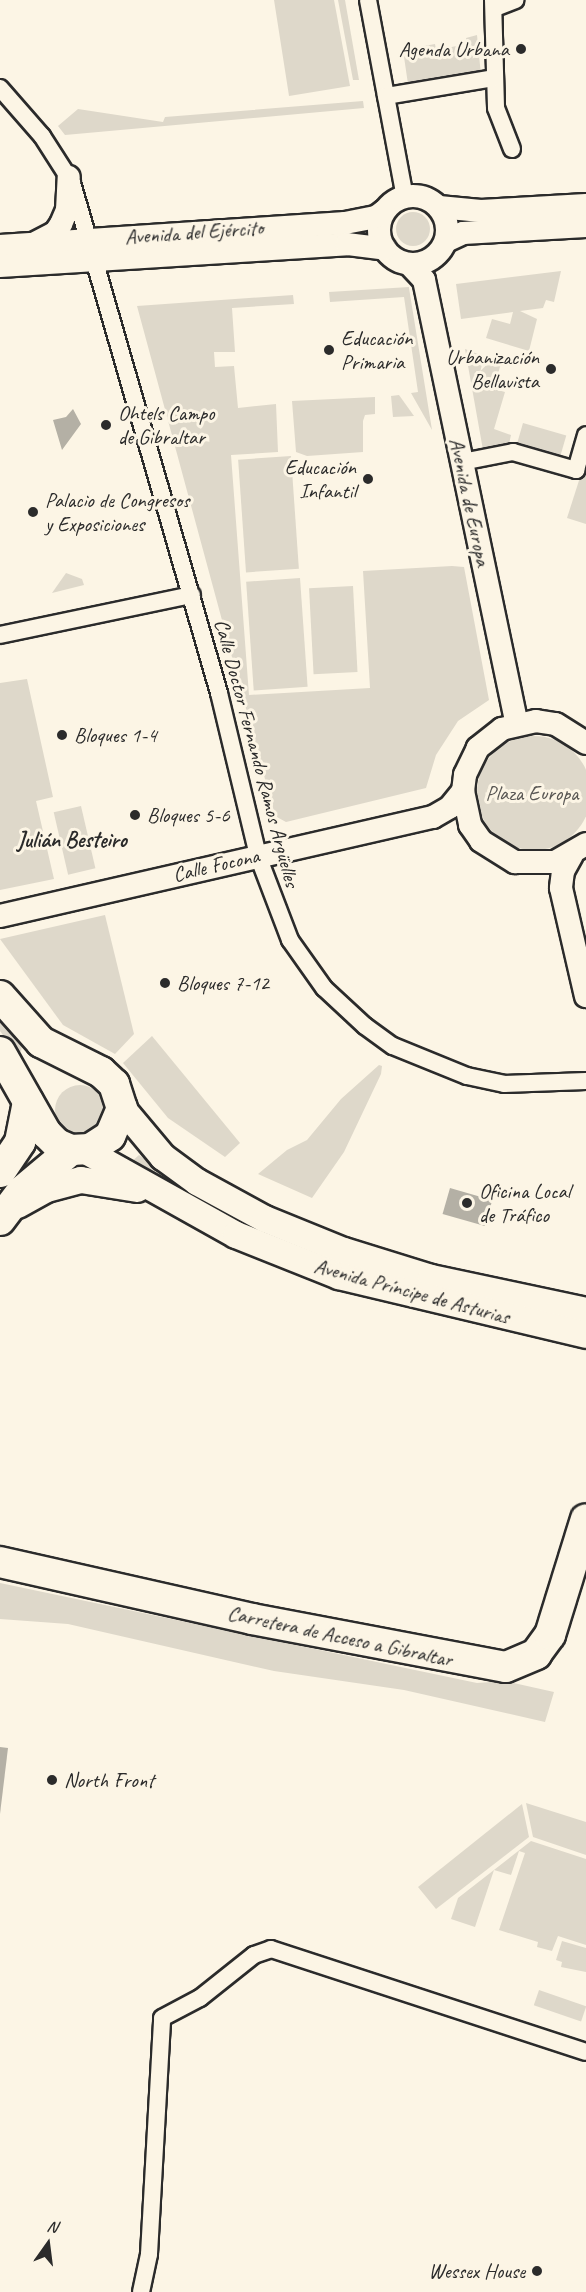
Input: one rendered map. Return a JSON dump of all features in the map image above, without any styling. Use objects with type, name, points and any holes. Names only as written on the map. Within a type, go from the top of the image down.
[{"type":"highway","name":"Avenida Príncipe de Asturias","points":[[0,996],[41,1042],[101,1072],[114,1084],[122,1108]]},
{"type":"highway","name":"Avenida Príncipe de Asturias","points":[[0,1052],[46,1132],[78,1150]]},
{"type":"highway","points":[[0,1172],[20,1142],[28,1102]]},
{"type":"highway","points":[[3,1216],[22,1191],[78,1150],[110,1136],[122,1108]]},
{"type":"highway","name":"Carretera de Acceso a Gibraltar","points":[[0,1562],[252,1619],[506,1667],[536,1654],[550,1635],[586,1519]]},
{"type":"main road","name":"Avenida Príncipe de Asturias","points":[[122,1108],[163,1157],[197,1182],[265,1219],[344,1251],[431,1278],[586,1311]]},
{"type":"main road","name":"Avenida Príncipe de Asturias","points":[[78,1150],[236,1235],[339,1276],[586,1335]]},
{"type":"main road","points":[[3,1216],[47,1189],[81,1180],[127,1186],[177,1203]]},
{"type":"street","points":[[368,0],[405,197]]},
{"type":"street","points":[[512,149],[496,108],[494,4],[516,0]]},
{"type":"street","points":[[386,96],[495,78]]},
{"type":"street","name":"Calle Doctor Fernando Ramos Argüelles","points":[[0,88],[42,136],[69,177],[93,250],[192,595],[258,856],[282,924],[306,964],[342,1006],[393,1046],[467,1076],[504,1084],[586,1081]]},
{"type":"street","points":[[32,244],[55,233],[61,224],[67,210],[69,177]]},
{"type":"street","points":[[586,205],[481,211],[439,207],[423,197],[405,197],[384,211],[379,230],[385,249],[416,272],[463,233],[586,226]]},
{"type":"street","points":[[439,207],[447,223],[441,249]]},
{"type":"street","name":"Avenida del Ejército","points":[[0,266],[93,250],[345,223],[376,217],[384,211]]},
{"type":"street","name":"Avenida del Ejército","points":[[0,246],[32,244],[93,250],[347,244],[385,249]]},
{"type":"street","name":"Avenida de Europa","points":[[416,272],[462,462],[517,724]]},
{"type":"street","points":[[462,462],[513,452],[576,470],[586,435]]},
{"type":"street","points":[[0,635],[192,595]]},
{"type":"street","points":[[561,888],[552,875],[535,865],[497,854],[472,828],[463,791],[465,775],[478,748],[502,729],[517,724],[555,724],[586,743]]},
{"type":"street","name":"Calle Focona","points":[[0,916],[433,817],[450,807],[463,791]]},
{"type":"street","name":"Calle Focona","points":[[433,817],[450,819],[472,828]]},
{"type":"street","points":[[535,865],[579,849]]},
{"type":"street","points":[[579,849],[563,871],[561,888],[586,996]]},
{"type":"street","points":[[141,2292],[149,2254],[162,2018],[200,1998],[254,1955],[271,1948],[586,2052]]},
{"type":"green space","points":[[274,0],[334,0],[350,86],[289,96]]},
{"type":"green space","points":[[338,0],[345,0],[359,80],[353,80]]},
{"type":"green space","points":[[477,35],[481,75],[409,91],[403,50],[435,44],[436,50],[467,44],[466,38]]},
{"type":"green space","points":[[363,101],[364,108],[65,135],[58,126],[78,109],[163,122],[165,117]]},
{"type":"green space","points":[[413,212],[425,217],[430,229],[425,241],[413,246],[401,241],[396,229],[401,217]]},
{"type":"green space","points":[[561,271],[554,302],[546,300],[543,308],[520,311],[537,319],[529,351],[486,338],[492,319],[510,324],[513,312],[461,319],[456,284]]},
{"type":"green space","points":[[409,287],[432,430],[411,393],[418,392],[404,297],[330,302],[329,292]]},
{"type":"green space","points":[[293,295],[294,304],[232,308],[235,352],[214,352],[215,367],[234,366],[238,408],[276,404],[278,452],[231,455],[249,695],[370,688],[363,571],[452,566],[464,567],[489,700],[458,721],[436,755],[426,788],[286,822],[275,816],[137,306]]},
{"type":"green space","points":[[465,349],[501,363],[494,389],[505,392],[494,429],[511,435],[509,444],[483,450]]},
{"type":"green space","points":[[399,395],[414,416],[393,417],[391,396]]},
{"type":"green space","points":[[375,397],[375,414],[365,415],[363,421],[363,452],[307,456],[296,452],[292,401]]},
{"type":"green space","points":[[523,423],[566,435],[560,458],[517,445]]},
{"type":"green space","points":[[291,456],[299,569],[246,572],[238,460]]},
{"type":"green space","points":[[583,468],[586,469],[586,524],[567,518]]},
{"type":"green space","points":[[66,573],[82,579],[84,585],[52,593]]},
{"type":"green space","points":[[300,578],[308,687],[254,691],[246,582]]},
{"type":"green space","points":[[353,586],[358,672],[314,674],[309,588]]},
{"type":"green space","points":[[27,679],[53,797],[36,801],[54,879],[0,890],[0,683]]},
{"type":"green space","name":"Plaza Europa","points":[[534,736],[556,741],[574,753],[586,771],[591,793],[586,815],[574,833],[556,845],[534,850],[512,845],[494,833],[482,815],[477,793],[482,771],[494,753],[512,741]]},
{"type":"green space","points":[[81,806],[95,868],[68,875],[54,812]]},
{"type":"green space","points":[[105,915],[134,1034],[115,1054],[63,1025],[0,939]]},
{"type":"green space","points":[[0,1016],[22,1045],[21,1052],[14,1050],[0,1031]]},
{"type":"green space","points":[[152,1036],[240,1143],[225,1157],[168,1118],[123,1063]]},
{"type":"green space","points":[[379,1065],[382,1066],[381,1074],[344,1152],[312,1198],[258,1174],[287,1150],[307,1140],[341,1099]]},
{"type":"green space","points":[[75,1085],[85,1085],[98,1092],[105,1105],[105,1115],[98,1128],[85,1135],[75,1135],[66,1131],[59,1124],[55,1115],[55,1105],[59,1096],[66,1089]]},
{"type":"green space","points":[[139,1155],[161,1171],[313,1249],[268,1243],[129,1164]]},
{"type":"green space","points":[[0,1583],[477,1683],[505,1681],[554,1692],[545,1722],[404,1690],[274,1671],[68,1624],[0,1619]]},
{"type":"green space","points":[[526,1803],[586,1822],[586,1855],[533,1837]]},
{"type":"green space","points":[[522,1804],[529,1837],[436,1909],[418,1887]]},
{"type":"green space","points":[[531,1841],[586,1859],[586,1945],[558,1936],[552,1951],[537,1947],[538,1942],[499,1930],[525,1853],[519,1851],[511,1875],[494,1870],[475,1927],[451,1919],[458,1898]]},
{"type":"green space","points":[[562,1941],[586,1948],[586,1972],[561,1967],[562,1962],[556,1960]]},
{"type":"green space","points":[[539,1990],[586,2006],[581,2021],[534,2005]]},
{"type":"shaded area","points":[[73,409],[81,424],[62,450],[53,420],[66,417]]},
{"type":"shaded area","points":[[450,1188],[492,1200],[485,1226],[443,1214]]},
{"type":"shaded area","points":[[0,1747],[8,1748],[0,1814]]},
{"type":"place","name":"Agenda Urbana","points":[[521,49]]},
{"type":"place","name":"Educación Primaria","points":[[329,350]]},
{"type":"place","name":"Urbanización Bellavista","points":[[551,369]]},
{"type":"place","name":"Ohtels Campo de Gibraltar","points":[[106,425]]},
{"type":"place","name":"Educación Infantil","points":[[368,479]]},
{"type":"place","name":"Palacio de Congresos y Exposiciones","points":[[33,512]]},
{"type":"place","name":"Bloques 1-4","points":[[62,735]]},
{"type":"place","name":"Bloques 5-6","points":[[135,815]]},
{"type":"place","name":"Bloques 7-12","points":[[165,983]]},
{"type":"place","name":"Oficina Local de Tráfico","points":[[467,1203]]},
{"type":"place","name":"North Front","points":[[52,1780]]},
{"type":"place","name":"Wessex House","points":[[537,2271]]},
{"type":"district","name":"Julián Besteiro","points":[[72,841]]}]
